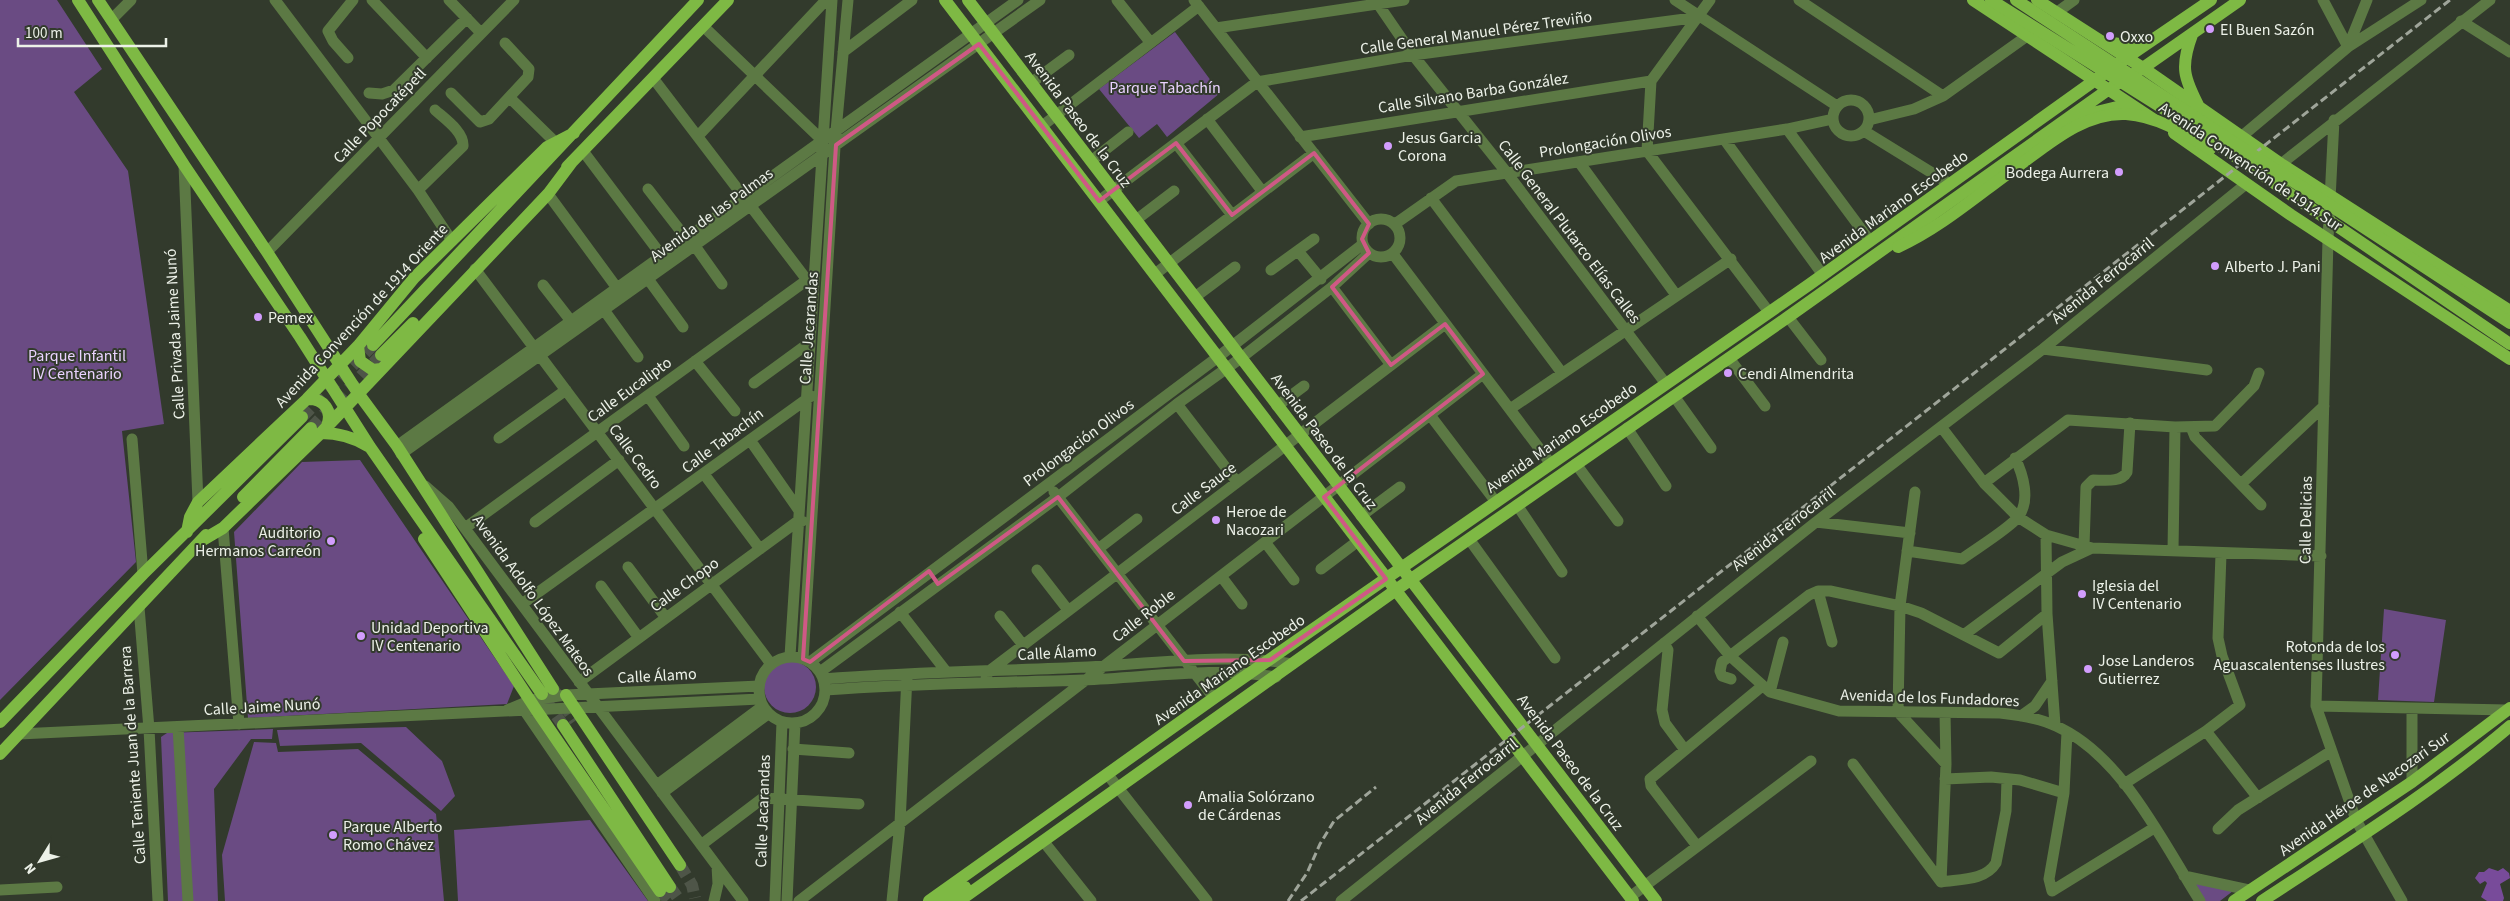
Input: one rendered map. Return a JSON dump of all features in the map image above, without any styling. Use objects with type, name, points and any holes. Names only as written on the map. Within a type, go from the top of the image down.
[{"type":"main road","points":[[78,0],[184,165],[398,488],[406,513],[662,893]]},
{"type":"main road","name":"Avenida Convención de 1914 Oriente","points":[[373,345],[698,0]]},
{"type":"main road","points":[[381,355],[532,200],[583,151],[728,0]]},
{"type":"main road","name":"Avenida Paseo de la Cruz","points":[[945,0],[1632,899]]},
{"type":"main road","name":"Avenida Paseo de la Cruz","points":[[968,0],[1656,901]]},
{"type":"main road","name":"Avenida Convención de 1914 Sur","points":[[1973,0],[2109,89],[2291,215],[2510,359]]},
{"type":"main road","name":"Avenida Convención de 1914 Sur","points":[[1991,0],[2183,121],[2510,344]]},
{"type":"main road","name":"Avenida Convención de 1914 Sur","points":[[2016,0],[2510,323]]},
{"type":"main road","name":"Avenida Convención de 1914 Sur","points":[[2037,0],[2096,40],[2143,68],[2281,164],[2510,311]]},
{"type":"main road","name":"Avenida Mariano Escobedo","points":[[929,901],[1214,698],[1823,275],[2126,58],[2211,0]]},
{"type":"main road","name":"Avenida Mariano Escobedo","points":[[959,901],[1626,428],[1788,317],[2109,89],[2192,35],[2240,0]]},
{"type":"main road","points":[[103,2],[111,20],[267,252],[358,394],[419,481],[534,701]]},
{"type":"main road","points":[[2192,35],[2183,61],[2184,72],[2201,109]]},
{"type":"main road","points":[[2096,40],[2114,45],[2127,45],[2156,38]]},
{"type":"main road","points":[[2067,120],[2109,108],[2137,108]]},
{"type":"main road","points":[[1884,248],[1898,247],[1913,240],[2054,140],[2082,123],[2105,116],[2125,114],[2145,117],[2174,128],[2225,157],[2239,159]]},
{"type":"main road","points":[[2194,147],[2209,142],[2216,136],[2218,125],[2214,118]]},
{"type":"main road","name":"Avenida Convención de 1914 Oriente","points":[[187,532],[190,517],[198,502],[307,399],[358,346],[414,278],[556,142],[574,132]]},
{"type":"main road","points":[[2219,165],[2221,145],[2239,135]]},
{"type":"main road","points":[[0,754],[200,541],[358,394],[548,194],[572,162]]},
{"type":"main road","points":[[2291,215],[2288,202],[2290,196],[2301,185],[2310,182]]},
{"type":"main road","points":[[1810,284],[1818,295]]},
{"type":"main road","points":[[358,346],[360,361],[366,367],[381,369]]},
{"type":"main road","points":[[200,541],[223,528],[320,429],[329,412],[326,406],[314,398],[307,399]]},
{"type":"main road","name":"Avenida Convención de 1914 Oriente","points":[[0,722],[144,574],[302,417]]},
{"type":"main road","points":[[320,429],[349,436],[370,447]]},
{"type":"main road","points":[[566,695],[680,871],[569,723],[662,893]]},
{"type":"main road","name":"Avenida Héroe de Nacozari Sur","points":[[2234,901],[2412,782],[2509,709]]},
{"type":"main road","name":"Avenida Héroe de Nacozari Sur","points":[[2265,900],[2363,836],[2478,753],[2510,726]]},
{"type":"main road","points":[[945,901],[969,884],[994,876]]},
{"type":"street","points":[[111,20],[131,0]]},
{"type":"street","points":[[275,0],[418,190],[452,241]]},
{"type":"street","points":[[348,58],[333,41],[328,31],[353,0]]},
{"type":"street","points":[[372,0],[427,58]]},
{"type":"street","points":[[449,0],[481,33]]},
{"type":"street","name":"Calle Popocatépetl","points":[[267,252],[514,0]]},
{"type":"street","points":[[698,136],[826,0]]},
{"type":"street","name":"Calle Jacarandas","points":[[790,656],[809,343],[810,280],[832,0]]},
{"type":"street","name":"Calle Jacarandas","points":[[806,660],[811,520],[836,131],[848,0]]},
{"type":"street","points":[[843,52],[912,0]]},
{"type":"street","name":"Avenida de las Palmas","points":[[537,352],[571,321],[662,256],[690,242],[750,206],[910,93],[989,28],[1018,0]]},
{"type":"street","name":"Avenida de las Palmas","points":[[989,28],[1040,0]]},
{"type":"street","points":[[1117,0],[1150,42]]},
{"type":"street","points":[[1216,28],[1379,2],[1404,0]]},
{"type":"street","points":[[1674,0],[1837,106]]},
{"type":"street","points":[[1710,0],[1700,17],[1651,80],[1648,151],[1769,312]]},
{"type":"street","points":[[1799,0],[1942,96]]},
{"type":"street","points":[[2056,13],[2074,0]]},
{"type":"street","points":[[2323,0],[2348,47]]},
{"type":"street","points":[[2348,47],[2367,0]]},
{"type":"street","points":[[2239,135],[2348,47],[2421,0]]},
{"type":"street","points":[[2281,164],[2334,120],[2376,90],[2490,0]]},
{"type":"street","name":"Calle General Plutarco Elías Calles","points":[[1379,2],[1413,55],[1456,111],[1507,172],[1666,384]]},
{"type":"street","points":[[1042,126],[1150,42],[1196,3],[1369,224]]},
{"type":"street","name":"Calle General Manuel Pérez Treviño","points":[[1257,82],[1413,55],[1700,17]]},
{"type":"street","points":[[370,93],[382,94],[394,90],[467,18]]},
{"type":"street","points":[[2462,21],[2510,52]]},
{"type":"street","points":[[703,26],[753,77],[822,140]]},
{"type":"street","points":[[1869,120],[1914,109],[1942,96],[2028,36]]},
{"type":"street","name":"Avenida de las Palmas","points":[[399,450],[537,352],[604,310],[648,279],[743,196],[903,83],[975,39]]},
{"type":"street","points":[[451,93],[480,122],[489,119],[528,77],[529,69],[505,43]]},
{"type":"street","points":[[1031,83],[1069,55]]},
{"type":"street","points":[[653,78],[750,206],[810,280]]},
{"type":"street","name":"Calle Silvano Barba González","points":[[1300,136],[1651,80]]},
{"type":"street","points":[[1099,201],[1257,82]]},
{"type":"street","points":[[903,83],[910,93]]},
{"type":"street","points":[[510,98],[556,142]]},
{"type":"street","points":[[1845,101],[1856,101],[1866,108],[1869,120],[1864,131],[1853,136],[1847,136],[1837,130],[1833,119],[1837,106],[1845,101]]},
{"type":"street","points":[[418,190],[463,146],[464,139],[435,110]]},
{"type":"street","points":[[1207,119],[1262,191]]},
{"type":"street","name":"Prolongación Olivos","points":[[1395,224],[1456,181],[1648,151],[1833,119]]},
{"type":"street","name":"Calle Delicias","points":[[2334,120],[2328,239],[2316,706],[2330,752],[2363,836],[2402,901]]},
{"type":"street","points":[[1787,128],[1870,242]]},
{"type":"street","points":[[1864,131],[1950,184]]},
{"type":"street","points":[[1091,161],[1128,132]]},
{"type":"street","points":[[1724,138],[1823,275]]},
{"type":"street","points":[[1176,143],[1232,215]]},
{"type":"street","points":[[583,151],[662,256]]},
{"type":"street","points":[[1155,274],[1314,153]]},
{"type":"street","points":[[1579,162],[1676,295]]},
{"type":"street","name":"Calle Privada Jaime Nunó","points":[[184,165],[198,502]]},
{"type":"street","name":"Avenida Ferrocarril","points":[[1342,901],[1816,522],[1942,428],[2043,349],[2246,184]]},
{"type":"street","points":[[648,189],[722,284]]},
{"type":"street","points":[[1136,220],[1174,191]]},
{"type":"street","points":[[548,194],[617,288]]},
{"type":"street","points":[[1432,198],[1562,373]]},
{"type":"street","points":[[1384,219],[1395,224],[1399,230],[1400,243],[1393,254],[1381,258],[1366,249],[1363,233],[1369,224],[1384,219]]},
{"type":"street","points":[[1271,270],[1314,239]]},
{"type":"street","name":"Prolongación Olivos","points":[[806,660],[1120,431],[1321,279],[1366,249]]},
{"type":"street","name":"Prolongación Olivos","points":[[823,680],[900,612],[1058,497],[1332,287],[1366,249]]},
{"type":"street","points":[[1298,250],[1321,279]]},
{"type":"street","points":[[1393,254],[1551,464]]},
{"type":"street","points":[[1510,410],[1731,259]]},
{"type":"street","points":[[1195,297],[1235,267]]},
{"type":"street","name":"Calle Cedro","points":[[475,269],[771,664]]},
{"type":"street","points":[[648,279],[683,327]]},
{"type":"street","name":"Calle Eucalipto","points":[[465,528],[810,280]]},
{"type":"street","points":[[543,285],[571,321]]},
{"type":"street","points":[[1332,287],[1392,365]]},
{"type":"street","points":[[604,310],[638,357]]},
{"type":"street","points":[[1788,317],[1821,360]]},
{"type":"street","name":"Calle Sauce","points":[[986,677],[1068,610],[1445,324]]},
{"type":"street","points":[[754,383],[809,343]]},
{"type":"street","points":[[2043,349],[2207,370]]},
{"type":"street","points":[[1729,358],[1765,406]]},
{"type":"street","points":[[695,361],[735,411]]},
{"type":"street","points":[[1984,482],[2068,420],[2175,427],[2215,426],[2254,386],[2259,373]]},
{"type":"street","name":"Calle Roble","points":[[799,901],[1483,374]]},
{"type":"street","points":[[1277,406],[1304,386]]},
{"type":"street","points":[[499,438],[566,390]]},
{"type":"street","name":"Calle Tabachín","points":[[522,604],[656,509],[806,398],[820,392]]},
{"type":"street","points":[[648,396],[684,446]]},
{"type":"street","points":[[1674,396],[1711,448]]},
{"type":"street","points":[[1177,404],[1237,482]]},
{"type":"street","points":[[2241,484],[2324,406]]},
{"type":"street","points":[[1430,415],[1496,502]]},
{"type":"street","points":[[2088,547],[2086,487],[2093,480],[2119,479],[2125,476],[2127,472],[2130,423]]},
{"type":"street","points":[[2173,551],[2175,427]]},
{"type":"street","points":[[2191,427],[2195,438],[2261,505]]},
{"type":"street","points":[[1626,428],[1666,486]]},
{"type":"street","points":[[1942,428],[1984,482],[2018,517],[2046,535],[2088,547],[2221,554],[2321,556]]},
{"type":"street","points":[[1120,431],[1129,442]]},
{"type":"street","points":[[132,439],[144,574]]},
{"type":"street","points":[[750,440],[798,508]]},
{"type":"street","points":[[1907,551],[1962,559],[2018,517],[2024,502],[2024,486],[2022,471],[2014,458]]},
{"type":"street","points":[[535,522],[619,460]]},
{"type":"street","points":[[1576,464],[1618,521]]},
{"type":"street","points":[[704,474],[760,548]]},
{"type":"street","name":"Avenida Adolfo López Mateos","points":[[419,481],[449,508],[465,528],[587,695],[743,901]]},
{"type":"street","points":[[1048,484],[1214,698]]},
{"type":"street","points":[[1361,516],[1400,487]]},
{"type":"street","points":[[1915,492],[1900,606],[1898,712],[1946,764]]},
{"type":"street","points":[[1517,505],[1562,572]]},
{"type":"street","points":[[1098,549],[1137,519]]},
{"type":"street","points":[[798,521],[811,520]]},
{"type":"street","name":"Calle Chopo","points":[[579,682],[798,521]]},
{"type":"street","points":[[1816,522],[1910,533]]},
{"type":"street","points":[[223,528],[239,724]]},
{"type":"street","points":[[2046,535],[2048,614],[2055,725]]},
{"type":"street","points":[[1470,540],[1555,658]]},
{"type":"street","points":[[1321,568],[1358,541]]},
{"type":"street","points":[[1264,542],[1294,580]]},
{"type":"street","points":[[1965,634],[2062,562],[2088,547]]},
{"type":"street","points":[[2124,784],[2206,731],[2240,705],[2222,656],[2218,638],[2221,554]]},
{"type":"street","points":[[628,567],[666,618]]},
{"type":"street","points":[[1037,570],[1068,610]]},
{"type":"street","points":[[929,571],[938,584]]},
{"type":"street","points":[[1221,576],[1242,604]]},
{"type":"street","points":[[601,586],[639,638]]},
{"type":"street","points":[[1731,678],[1722,676],[1720,671],[1722,662],[1809,595],[1818,591],[1830,591],[1900,606],[1921,613],[1999,653],[2048,614]]},
{"type":"street","points":[[1818,591],[1832,642]]},
{"type":"street","name":"Calle Teniente Juan de la Barrera","points":[[139,607],[149,729],[158,901]]},
{"type":"street","points":[[900,612],[945,670]]},
{"type":"street","points":[[1000,616],[1023,645]]},
{"type":"street","name":"Avenida de los Fundadores","points":[[1697,616],[1730,656],[1765,689],[1839,711],[2021,716],[2055,725],[2102,757],[2124,784],[2154,828],[2200,901]]},
{"type":"street","points":[[1697,846],[1651,786],[1650,779],[1765,689],[1783,642]]},
{"type":"street","points":[[1664,643],[1668,650],[1662,710],[1665,723],[1685,750]]},
{"type":"street","points":[[790,656],[806,660],[823,680],[820,709],[804,721],[795,723],[782,722],[764,706],[759,686],[763,674],[771,664],[790,656]]},
{"type":"street","name":"Calle Álamo","points":[[907,678],[945,670],[986,677],[1184,661],[1270,660],[1292,664]]},
{"type":"street","name":"Calle Álamo","points":[[823,680],[986,677],[1084,680],[1193,672],[1252,673],[1276,677]]},
{"type":"street","points":[[892,901],[900,822],[907,678]]},
{"type":"street","points":[[2021,716],[2035,706],[2052,680]]},
{"type":"street","name":"Calle Álamo","points":[[566,695],[759,686]]},
{"type":"street","name":"Calle Jaime Nunó","points":[[19,734],[507,710],[534,701],[566,695]]},
{"type":"street","name":"Calle Jaime Nunó","points":[[534,701],[575,708]]},
{"type":"street","points":[[659,789],[764,706]]},
{"type":"street","name":"Calle Álamo","points":[[575,708],[764,706]]},
{"type":"street","points":[[2316,706],[2412,710],[2509,709]]},
{"type":"street","points":[[2412,710],[2412,782]]},
{"type":"street","points":[[1941,882],[1946,764],[1945,713]]},
{"type":"street","name":"Calle Jacarandas","points":[[775,901],[782,722]]},
{"type":"street","name":"Calle Jacarandas","points":[[787,901],[795,723]]},
{"type":"street","points":[[178,727],[188,901]]},
{"type":"street","points":[[2206,731],[2258,798]]},
{"type":"street","points":[[2067,732],[2064,793],[2049,879],[2052,891],[2154,828]]},
{"type":"street","points":[[793,749],[849,753]]},
{"type":"street","points":[[2218,829],[2238,810],[2330,752]]},
{"type":"street","points":[[1632,899],[1645,886],[1811,761]]},
{"type":"street","points":[[1853,764],[1941,882]]},
{"type":"street","points":[[1108,775],[1206,901]]},
{"type":"street","points":[[1945,779],[2020,780],[2064,793]]},
{"type":"street","points":[[1941,882],[1985,876],[1996,863],[2006,811],[2007,779]]},
{"type":"street","points":[[701,845],[763,798],[859,804]]},
{"type":"street","points":[[1044,842],[1091,901]]},
{"type":"street","points":[[714,901],[718,884],[717,865]]},
{"type":"street","points":[[2184,876],[2249,890]]},
{"type":"street","points":[[0,890],[57,887]]},
{"type":"highlighted area","points":[[979,44],[1099,201],[1176,143],[1232,215],[1314,153],[1369,224],[1362,239],[1369,253],[1332,287],[1391,365],[1445,324],[1483,374],[1324,497],[1386,579],[1270,660],[1184,661],[1058,497],[938,584],[929,571],[810,662],[803,659],[836,145]]},
{"type":"green space","name":"Parque Infantil IV Centenario","points":[[0,0],[57,0],[102,69],[74,92],[128,171],[164,424],[122,431],[136,562],[0,700]]},
{"type":"green space","name":"Parque Tabachín","points":[[1175,32],[1220,93],[1167,137],[1157,124],[1139,138],[1099,89]]},
{"type":"green space","name":"Unidad Deportiva IV Centenario","points":[[360,460],[514,686],[507,704],[248,718],[234,532],[302,462]]},
{"type":"green space","points":[[2384,609],[2446,620],[2434,702],[2378,700]]},
{"type":"green space","points":[[790,661],[804,665],[812,673],[816,687],[812,701],[804,709],[790,713],[776,709],[768,701],[764,687],[768,673],[776,665]]},
{"type":"green space","points":[[406,727],[442,761],[455,796],[441,811],[361,743],[280,746],[277,730]]},
{"type":"green space","points":[[273,729],[272,739],[251,739],[214,789],[218,901],[168,901],[161,737],[167,733]]},
{"type":"green space","name":"Parque Alberto Romo Chávez","points":[[254,742],[276,743],[278,752],[358,749],[436,814],[444,901],[225,901],[222,855]]},
{"type":"green space","points":[[590,820],[648,901],[458,901],[454,830]]},
{"type":"green space","points":[[2190,880],[2233,891],[2220,901],[2203,901]]},
{"type":"shaded area","points":[[2489,868],[2498,871],[2503,868],[2509,873],[2510,878],[2500,884],[2504,898],[2503,901],[2487,901],[2481,897],[2487,883],[2485,881],[2480,884],[2475,878],[2479,872],[2484,872]]},
{"type":"tunnel","points":[[302,417],[373,345]]},
{"type":"tunnel","points":[[311,428],[381,355]]},
{"type":"tunnel","points":[[553,689],[575,721]]},
{"type":"tunnel","points":[[546,701],[563,725]]},
{"type":"tunnel","points":[[680,865],[692,885],[695,898]]},
{"type":"tunnel","points":[[670,887],[680,901]]},
{"type":"tunnel","points":[[660,891],[670,901]]},
{"type":"railway","points":[[1301,901],[2450,0]]},
{"type":"railway","points":[[1288,901],[1307,873],[1320,844],[1334,821],[1376,787]]},
{"type":"place","name":"El Buen Sazón","points":[[2210,29]]},
{"type":"place","name":"Oxxo","points":[[2110,36]]},
{"type":"place","name":"Jesus Garcia Corona","points":[[1388,146]]},
{"type":"place","name":"Bodega Aurrera","points":[[2119,172]]},
{"type":"place","name":"Alberto J. Pani","points":[[2215,266]]},
{"type":"place","name":"Pemex","points":[[258,317]]},
{"type":"place","name":"Cendi Almendrita","points":[[1728,373]]},
{"type":"place","name":"Heroe de Nacozari","points":[[1216,520]]},
{"type":"place","name":"Auditorio Hermanos Carreón","points":[[331,541]]},
{"type":"place","name":"Iglesia del IV Centenario","points":[[2082,594]]},
{"type":"place","name":"Unidad Deportiva IV Centenario","points":[[361,636]]},
{"type":"place","name":"Rotonda de los Aguascalentenses Ilustres","points":[[2395,655]]},
{"type":"place","name":"Jose Landeros Gutierrez","points":[[2088,669]]},
{"type":"place","name":"Amalia Solórzano de Cárdenas","points":[[1188,805]]},
{"type":"place","name":"Parque Alberto Romo Chávez","points":[[333,835]]}]
